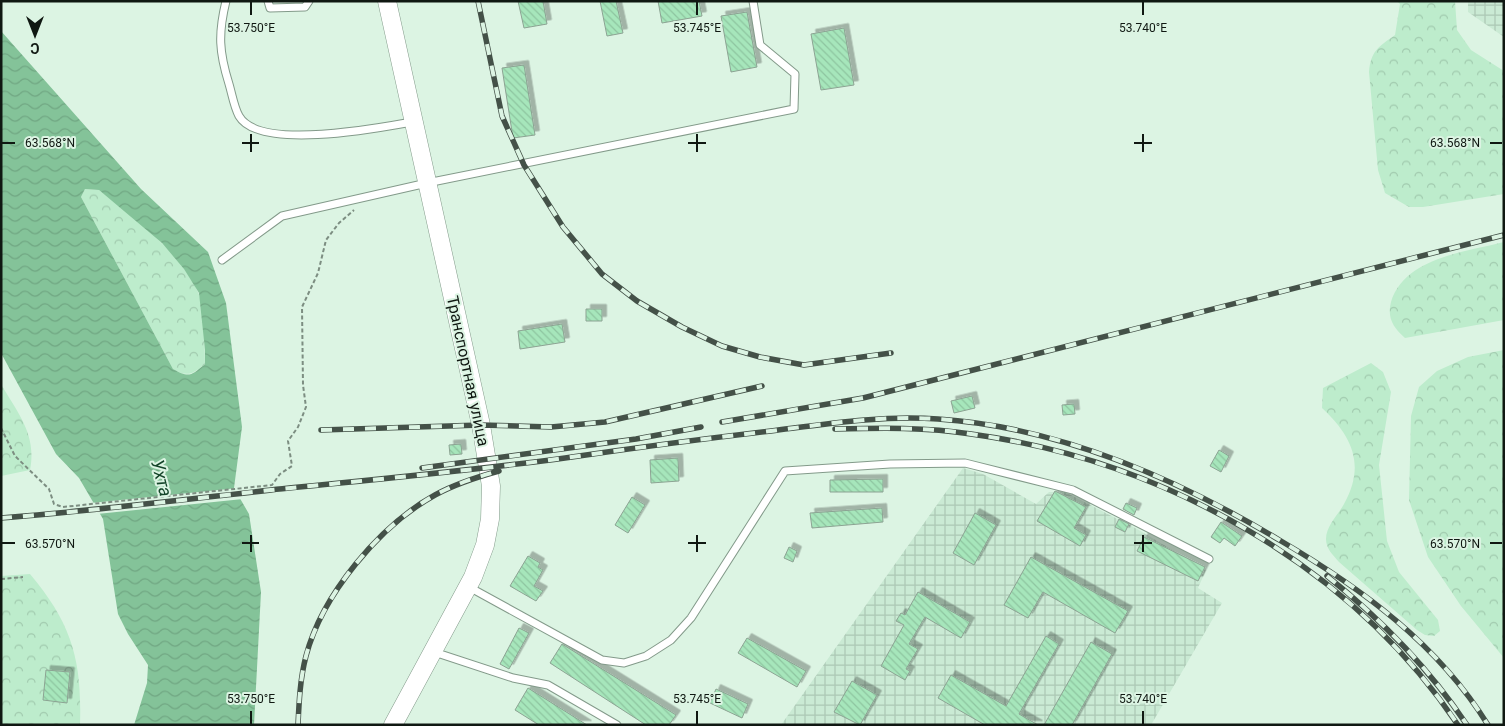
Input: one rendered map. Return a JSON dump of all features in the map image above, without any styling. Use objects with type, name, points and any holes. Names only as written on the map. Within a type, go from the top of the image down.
[{"type":"street","name":"Транспортная улица","points":[[387,1],[490,473],[491,503],[488,532],[478,566],[434,652],[393,725]]},
{"type":"lane","points":[[226,1],[219,29],[222,62],[239,117],[254,130],[298,135],[366,131],[412,122]]},
{"type":"lane","points":[[268,1],[270,8],[305,7],[309,1]]},
{"type":"lane","points":[[222,260],[282,216],[427,183],[794,109],[795,74],[760,46],[752,1]]},
{"type":"lane","points":[[468,587],[602,660],[624,663],[646,656],[671,640],[691,618],[785,471],[890,464],[965,463],[1072,490],[1209,559]]},
{"type":"lane","points":[[434,652],[514,678],[548,685],[617,725]]},
{"type":"path","points":[[1,428],[15,456],[49,489],[54,504],[68,508],[269,487],[280,474],[292,466],[288,441],[298,427],[306,407],[303,385],[302,306],[318,273],[326,240],[338,223],[370,197]]},
{"type":"path","points":[[1,579],[23,578]]},
{"type":"shaded area","points":[[1468,1],[1504,1],[1504,37],[1468,12]]},
{"type":"shaded area","points":[[963,468],[983,474],[1036,504],[1049,492],[1065,492],[1137,529],[1206,570],[1198,588],[1222,603],[1151,725],[781,725]]},
{"type":"green space","points":[[1397,1],[1455,1],[1457,30],[1471,50],[1504,71],[1504,194],[1423,207],[1409,207],[1385,193],[1378,170],[1369,72],[1376,50],[1395,35],[1400,4]]},
{"type":"green space","points":[[85,189],[99,190],[140,224],[167,248],[189,276],[200,298],[204,327],[205,364],[196,371],[186,374],[173,369],[81,197]]},
{"type":"green space","points":[[1504,242],[1504,320],[1405,338],[1397,330],[1391,318],[1391,302],[1398,287],[1409,275],[1422,266],[1438,259]]},
{"type":"green space","points":[[1504,350],[1504,658],[1461,606],[1428,557],[1409,500],[1411,416],[1419,387],[1437,371],[1468,357]]},
{"type":"green space","points":[[1371,363],[1383,372],[1391,392],[1379,465],[1387,541],[1399,572],[1438,620],[1440,631],[1434,636],[1425,635],[1417,630],[1339,562],[1330,552],[1326,543],[1328,530],[1351,490],[1355,464],[1348,440],[1341,429],[1322,408],[1323,388]]},
{"type":"green space","points":[[1,384],[24,425],[31,446],[31,457],[30,470],[1,476]]},
{"type":"green space","points":[[30,574],[56,610],[72,644],[79,681],[80,725],[1,725],[1,576]]},
{"type":"water","name":"Ухта","points":[[1,31],[141,189],[208,252],[226,303],[242,427],[234,488],[249,514],[261,592],[254,725],[134,725],[147,683],[148,665],[128,634],[118,614],[103,519],[79,478],[56,454],[1,353]],"holes":[[[85,189],[99,190],[162,243],[184,269],[199,293],[205,364],[193,373],[186,375],[173,369],[81,197]]]},
{"type":"pier","points":[[238,488],[243,499],[97,514],[91,503]]},
{"type":"building","points":[[518,1],[543,1],[547,24],[524,28]]},
{"type":"building","points":[[600,1],[616,1],[623,33],[607,36]]},
{"type":"building","points":[[658,1],[699,1],[702,16],[662,23]]},
{"type":"building","points":[[747,12],[757,67],[731,72],[721,16]]},
{"type":"building","points":[[844,28],[854,85],[821,90],[811,34]]},
{"type":"building","points":[[524,65],[535,135],[513,138],[502,68]]},
{"type":"building","points":[[586,309],[602,309],[602,321],[586,321]]},
{"type":"building","points":[[562,324],[565,342],[520,349],[518,331]]},
{"type":"building","points":[[972,396],[975,408],[954,413],[951,401]]},
{"type":"building","points":[[1074,404],[1075,414],[1063,415],[1062,405]]},
{"type":"building","points":[[461,444],[462,454],[450,455],[449,445]]},
{"type":"building","points":[[1219,450],[1229,456],[1221,472],[1210,466]]},
{"type":"building","points":[[678,458],[679,481],[651,483],[650,460]]},
{"type":"building","points":[[883,479],[883,492],[830,492],[830,480]]},
{"type":"building","points":[[1055,491],[1086,507],[1074,528],[1086,535],[1080,546],[1037,521]]},
{"type":"building","points":[[632,497],[645,505],[628,533],[615,525]]},
{"type":"building","points":[[1126,503],[1137,508],[1134,515],[1123,509]]},
{"type":"building","points":[[882,508],[883,522],[812,528],[810,513]]},
{"type":"building","points":[[975,513],[996,525],[974,565],[953,553]]},
{"type":"building","points":[[1119,519],[1129,524],[1125,532],[1115,527]]},
{"type":"building","points":[[1221,522],[1242,536],[1235,546],[1224,538],[1220,543],[1211,537]]},
{"type":"building","points":[[1144,537],[1205,567],[1198,581],[1137,551]]},
{"type":"building","points":[[789,547],[797,551],[793,562],[784,558]]},
{"type":"building","points":[[528,556],[540,563],[538,567],[543,570],[534,586],[543,591],[536,601],[510,586]]},
{"type":"building","points":[[1031,557],[1128,611],[1115,633],[1043,592],[1028,618],[1004,605]]},
{"type":"building","points":[[918,592],[970,622],[961,638],[925,617],[909,644],[918,649],[906,669],[910,671],[905,680],[881,666],[904,625],[896,621],[901,613],[905,615]]},
{"type":"building","points":[[519,628],[529,633],[509,669],[500,664]]},
{"type":"building","points":[[1046,636],[1059,644],[1019,714],[1038,725],[985,725],[938,698],[951,675],[1006,706]]},
{"type":"building","points":[[747,638],[806,671],[797,687],[738,653]]},
{"type":"building","points":[[1091,642],[1112,654],[1072,725],[1044,725]]},
{"type":"building","points":[[562,644],[676,715],[669,725],[646,725],[550,663]]},
{"type":"building","points":[[46,670],[70,672],[67,703],[43,700]]},
{"type":"building","points":[[852,681],[877,695],[860,725],[834,712]]},
{"type":"building","points":[[528,688],[587,725],[539,725],[515,710]]},
{"type":"building","points":[[716,689],[748,704],[742,718],[710,703]]},
{"type":"railway","points":[[478,1],[502,116],[524,165],[563,227],[602,274],[637,301],[682,327],[722,346],[760,357],[804,365],[891,353]]},
{"type":"railway","points":[[722,422],[863,398],[1504,235]]},
{"type":"railway","points":[[321,430],[481,425],[551,427],[605,422],[762,386]]},
{"type":"railway","points":[[1,518],[492,467],[854,421],[917,418],[984,424],[1029,433],[1117,460],[1201,497],[1281,541],[1340,578],[1396,620],[1446,669],[1488,725]]},
{"type":"railway","points":[[422,468],[636,439],[701,427]]},
{"type":"railway","points":[[835,429],[937,430],[1042,447],[1112,468],[1181,495],[1246,529],[1307,569],[1363,615],[1414,667],[1458,725]]},
{"type":"railway","points":[[298,725],[302,673],[314,633],[325,609],[339,586],[356,564],[374,543],[414,508],[450,487],[499,471]]},
{"type":"railway","points":[[1327,576],[1367,610],[1403,645],[1436,683],[1467,725]]}]
